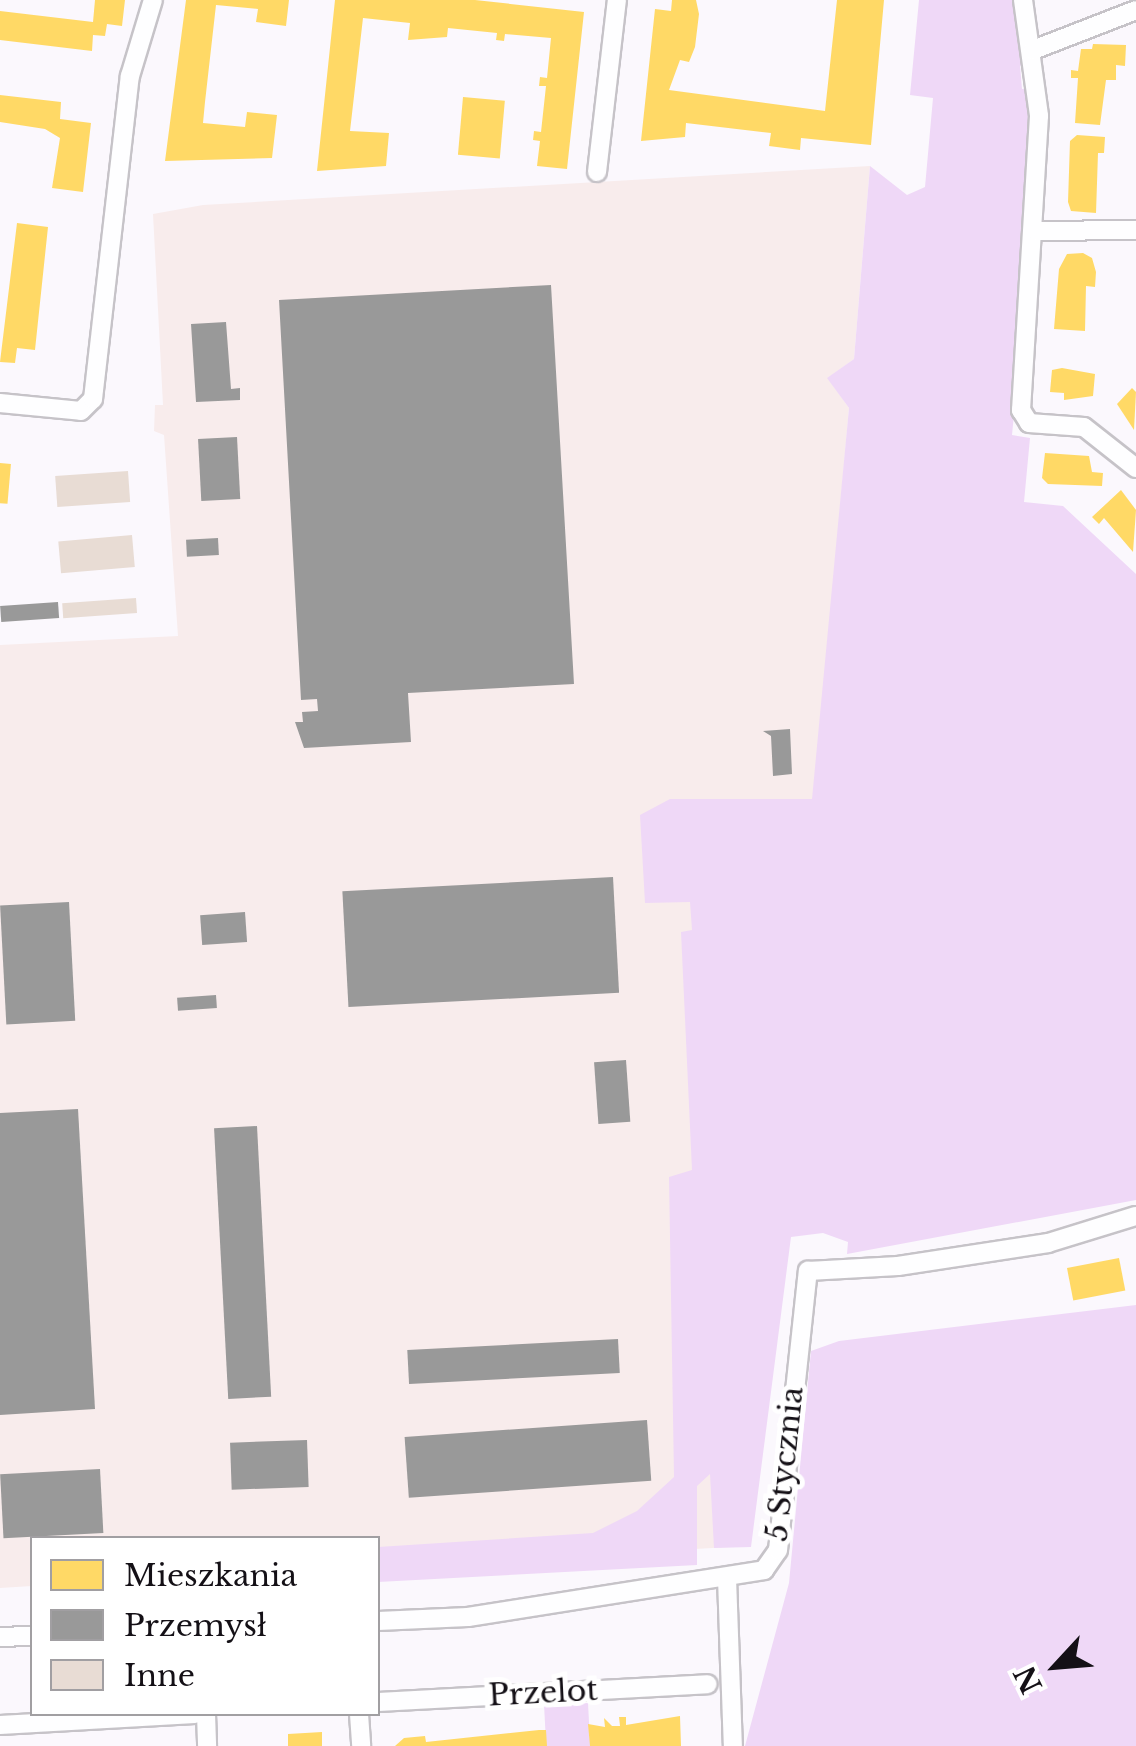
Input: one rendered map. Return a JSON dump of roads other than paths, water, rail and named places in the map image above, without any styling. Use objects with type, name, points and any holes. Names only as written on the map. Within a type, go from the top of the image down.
[{"type":"street","points":[[0,403],[80,411],[91,403],[125,167],[132,66],[153,0]]},
{"type":"street","points":[[597,172],[617,0]]},
{"type":"street","points":[[1022,0],[1033,50],[1037,231],[1021,410],[1029,423],[1084,427],[1136,468]]},
{"type":"street","points":[[1033,50],[1136,10]]},
{"type":"street","points":[[1037,231],[1136,230]]},
{"type":"street","name":"5 Stycznia","points":[[380,1620],[468,1617],[764,1570],[778,1550],[808,1270],[898,1266],[1048,1243],[1136,1216]]},
{"type":"street","points":[[727,1578],[732,1746]]},
{"type":"street","points":[[0,1637],[30,1636]]},
{"type":"street","name":"Przelot","points":[[380,1702],[708,1684]]},
{"type":"street","points":[[0,1725],[160,1716]]},
{"type":"street","points":[[206,1716],[207,1746]]},
{"type":"street","points":[[360,1716],[361,1746]]}]
